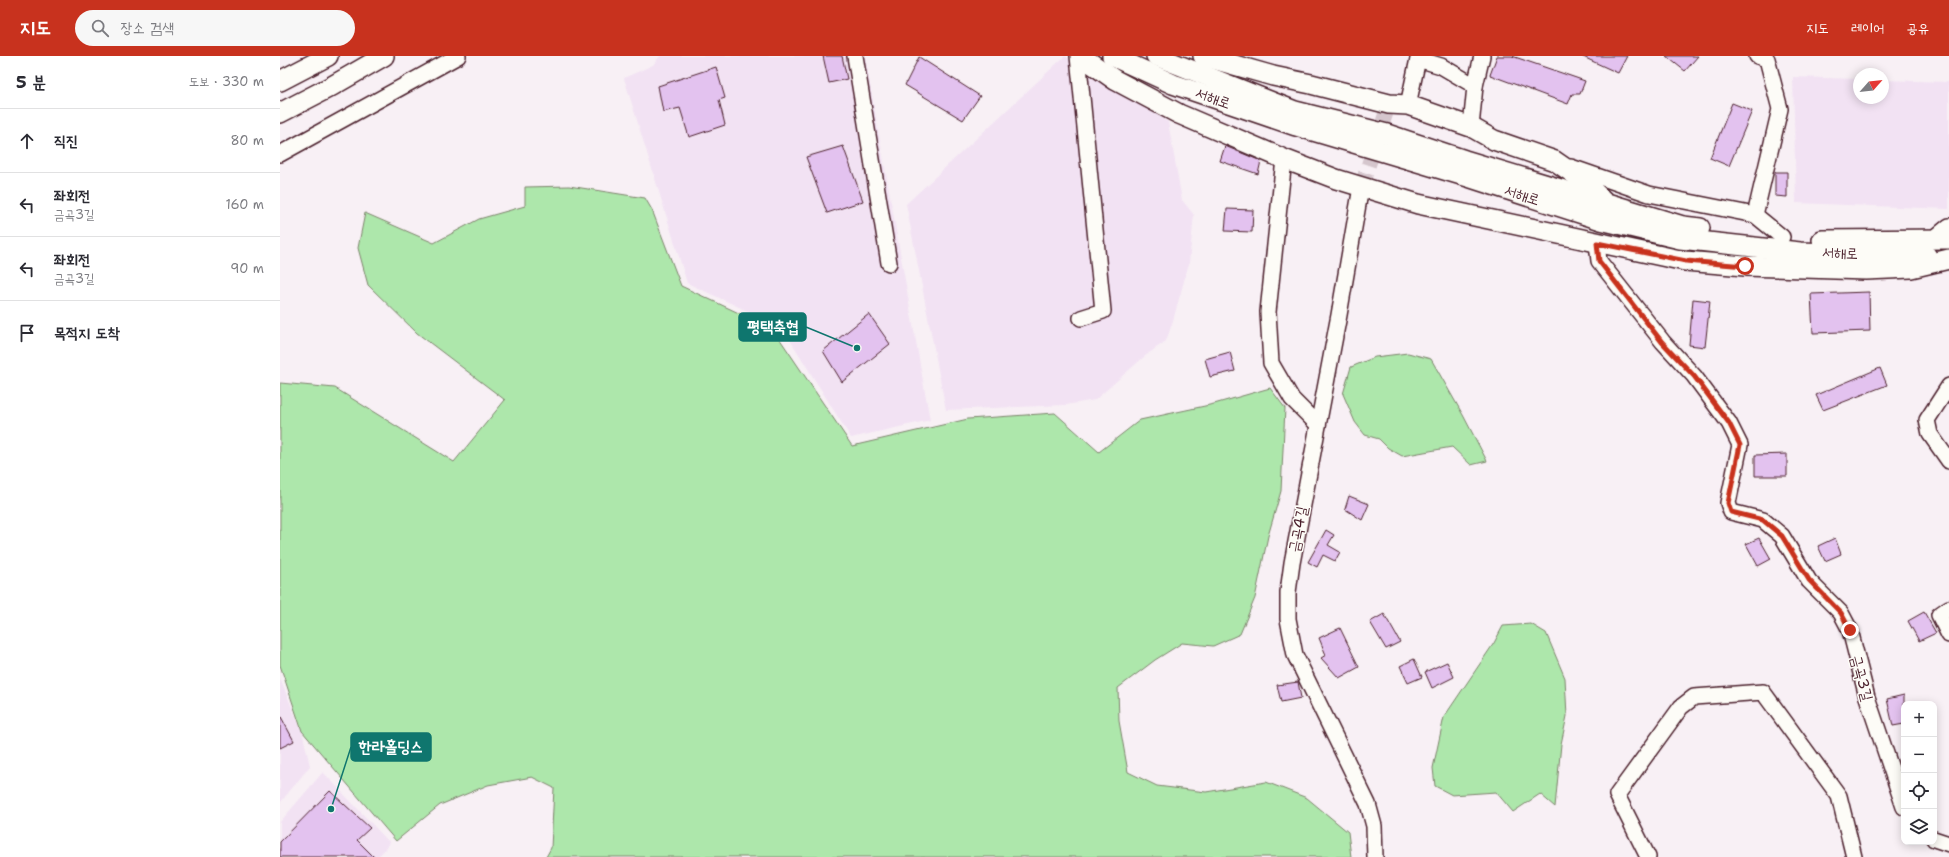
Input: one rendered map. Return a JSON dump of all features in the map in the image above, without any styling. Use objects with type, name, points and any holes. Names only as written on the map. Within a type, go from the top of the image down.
[{"type":"main road","points":[[280,70],[320,56]]},
{"type":"main road","points":[[280,81],[328,56]]},
{"type":"main road","points":[[280,99],[371,56]]},
{"type":"main road","points":[[280,113],[332,86],[384,56]]},
{"type":"main road","points":[[1079,56],[1115,80],[1179,114],[1284,160],[1361,187],[1418,204],[1686,261],[1745,266],[1866,270],[1911,268],[1949,258]]},
{"type":"main road","name":"서해로","points":[[1112,56],[1173,84],[1296,126],[1472,178],[1608,222],[1680,239],[1800,252],[1949,258]]},
{"type":"main road","name":"서해로","points":[[1156,56],[1295,111],[1387,134],[1465,160],[1683,226],[1816,240],[1941,239]]},
{"type":"main road","points":[[1203,56],[1273,76],[1389,104],[1408,106],[1471,127],[1494,140],[1555,161],[1580,180],[1607,204]]},
{"type":"street","points":[[280,154],[458,56]]},
{"type":"street","points":[[855,56],[889,263]]},
{"type":"street","points":[[1079,56],[1103,311],[1082,318]]},
{"type":"street","points":[[1471,127],[1475,86],[1482,56]]},
{"type":"street","points":[[1755,215],[1780,109],[1764,57]]},
{"type":"street","points":[[1408,106],[1418,59],[1441,66],[1475,86]]},
{"type":"street","points":[[1284,160],[1268,312],[1271,363],[1292,399],[1318,425]]},
{"type":"street","points":[[1555,161],[1649,194],[1755,215],[1782,237]]},
{"type":"street","name":"금곡4길","points":[[1361,187],[1292,563],[1288,592],[1288,619],[1295,655],[1368,804],[1374,826],[1375,857]]},
{"type":"street","points":[[1941,239],[1949,226]]},
{"type":"street","name":"금곡3길","points":[[1597,243],[1599,261],[1662,342],[1694,376],[1729,423],[1740,445],[1728,503],[1731,512],[1763,520],[1782,536],[1809,580],[1841,613],[1850,630],[1866,697],[1901,798]]},
{"type":"street","points":[[1949,386],[1927,420],[1930,434],[1949,461]]},
{"type":"street","points":[[1949,608],[1939,615],[1949,635]]},
{"type":"street","points":[[1648,857],[1616,795],[1681,708],[1694,697],[1763,692],[1839,796],[1854,857]]},
{"type":"street","points":[[1937,840],[1949,844]]},
{"type":"shaded area","points":[[660,56],[865,56],[930,420],[851,438],[782,327],[687,283],[624,78],[653,65]]},
{"type":"shaded area","points":[[1065,56],[1168,122],[1182,200],[1194,215],[1189,263],[1172,324],[1166,341],[1145,356],[1095,400],[1066,405],[946,410],[906,204]]},
{"type":"shaded area","points":[[1793,77],[1853,79],[1853,104],[1889,104],[1889,80],[1949,82],[1949,209],[1796,203]]},
{"type":"shaded area","points":[[280,679],[302,731],[310,766],[280,803]]},
{"type":"shaded area","points":[[323,772],[390,843],[378,857],[280,857],[280,822]]},
{"type":"green space","points":[[569,186],[645,198],[652,210],[681,286],[773,329],[852,446],[968,419],[1055,413],[1099,452],[1140,420],[1214,404],[1270,388],[1285,408],[1281,491],[1268,536],[1255,598],[1240,634],[1213,646],[1182,643],[1155,660],[1118,688],[1119,721],[1128,772],[1157,786],[1206,792],[1266,782],[1307,798],[1348,832],[1351,857],[546,857],[551,848],[554,788],[532,777],[488,785],[440,805],[396,841],[302,731],[280,665],[280,383],[335,388],[454,462],[505,400],[417,333],[368,285],[358,248],[365,213],[434,243],[479,219],[525,206],[525,187]]},
{"type":"green space","points":[[1408,353],[1431,359],[1487,461],[1471,465],[1452,447],[1402,456],[1388,448],[1379,439],[1365,435],[1355,422],[1343,394],[1351,367],[1375,357]]},
{"type":"green space","points":[[1531,624],[1546,633],[1565,678],[1567,716],[1561,744],[1555,807],[1540,794],[1513,812],[1496,792],[1452,795],[1435,786],[1433,768],[1444,717],[1494,643],[1503,626]]},
{"type":"building","points":[[823,56],[842,56],[847,79],[829,83]]},
{"type":"building","points":[[1497,56],[1512,56],[1585,81],[1580,94],[1572,94],[1568,104],[1490,75]]},
{"type":"building","points":[[1581,56],[1627,56],[1618,73]]},
{"type":"building","points":[[1666,56],[1698,56],[1685,71]]},
{"type":"building","points":[[919,57],[980,96],[963,120],[905,85]]},
{"type":"building","points":[[716,67],[725,98],[719,100],[725,125],[689,137],[680,108],[663,112],[658,86]]},
{"type":"building","points":[[1732,103],[1752,111],[1729,166],[1710,158]]},
{"type":"building","points":[[843,146],[863,201],[827,213],[806,157]]},
{"type":"building","points":[[1225,146],[1261,161],[1258,174],[1220,161]]},
{"type":"building","points":[[1775,172],[1787,172],[1787,197],[1775,196]]},
{"type":"building","points":[[1227,209],[1253,210],[1252,232],[1225,231]]},
{"type":"building","points":[[1869,292],[1870,331],[1813,333],[1811,294]]},
{"type":"building","points":[[1693,299],[1710,301],[1705,347],[1689,345]]},
{"type":"building","points":[[869,314],[890,344],[842,382],[823,351]]},
{"type":"building","points":[[1230,352],[1235,371],[1210,377],[1205,359]]},
{"type":"building","points":[[1880,368],[1887,385],[1823,410],[1816,395]]},
{"type":"building","points":[[1787,454],[1787,476],[1755,476],[1755,455]]},
{"type":"building","points":[[1349,496],[1369,504],[1362,520],[1345,509]]},
{"type":"building","points":[[1326,530],[1334,535],[1328,545],[1340,552],[1335,561],[1323,555],[1317,567],[1308,562]]},
{"type":"building","points":[[1759,538],[1771,559],[1758,566],[1746,544]]},
{"type":"building","points":[[1835,538],[1841,554],[1825,561],[1818,546]]},
{"type":"building","points":[[1924,612],[1936,633],[1919,641],[1908,621]]},
{"type":"building","points":[[1384,614],[1400,642],[1386,649],[1370,622]]},
{"type":"building","points":[[1340,628],[1359,667],[1339,678],[1321,658],[1326,655],[1319,638]]},
{"type":"building","points":[[1414,659],[1422,677],[1408,683],[1400,666]]},
{"type":"building","points":[[1447,662],[1454,677],[1432,688],[1425,672]]},
{"type":"building","points":[[1298,682],[1301,698],[1281,702],[1277,685]]},
{"type":"building","points":[[1904,695],[1904,701],[1901,701],[1901,725],[1893,726],[1887,699]]},
{"type":"building","points":[[280,715],[294,741],[280,748]]},
{"type":"building","points":[[330,791],[370,828],[357,840],[374,857],[280,857],[280,842]]},
{"type":"tunnel","points":[[1361,187],[1389,104]]},
{"type":"place","name":"평택축협","points":[[857,348]]},
{"type":"place","name":"한라홀딩스","points":[[331,809]]},
{"type":"route","points":[[1745,266],[1686,261],[1597,243],[1599,261],[1662,342],[1694,376],[1729,423],[1740,445],[1730,485],[1728,503],[1731,512],[1763,520],[1782,536],[1809,580],[1841,613],[1850,630]]}]
